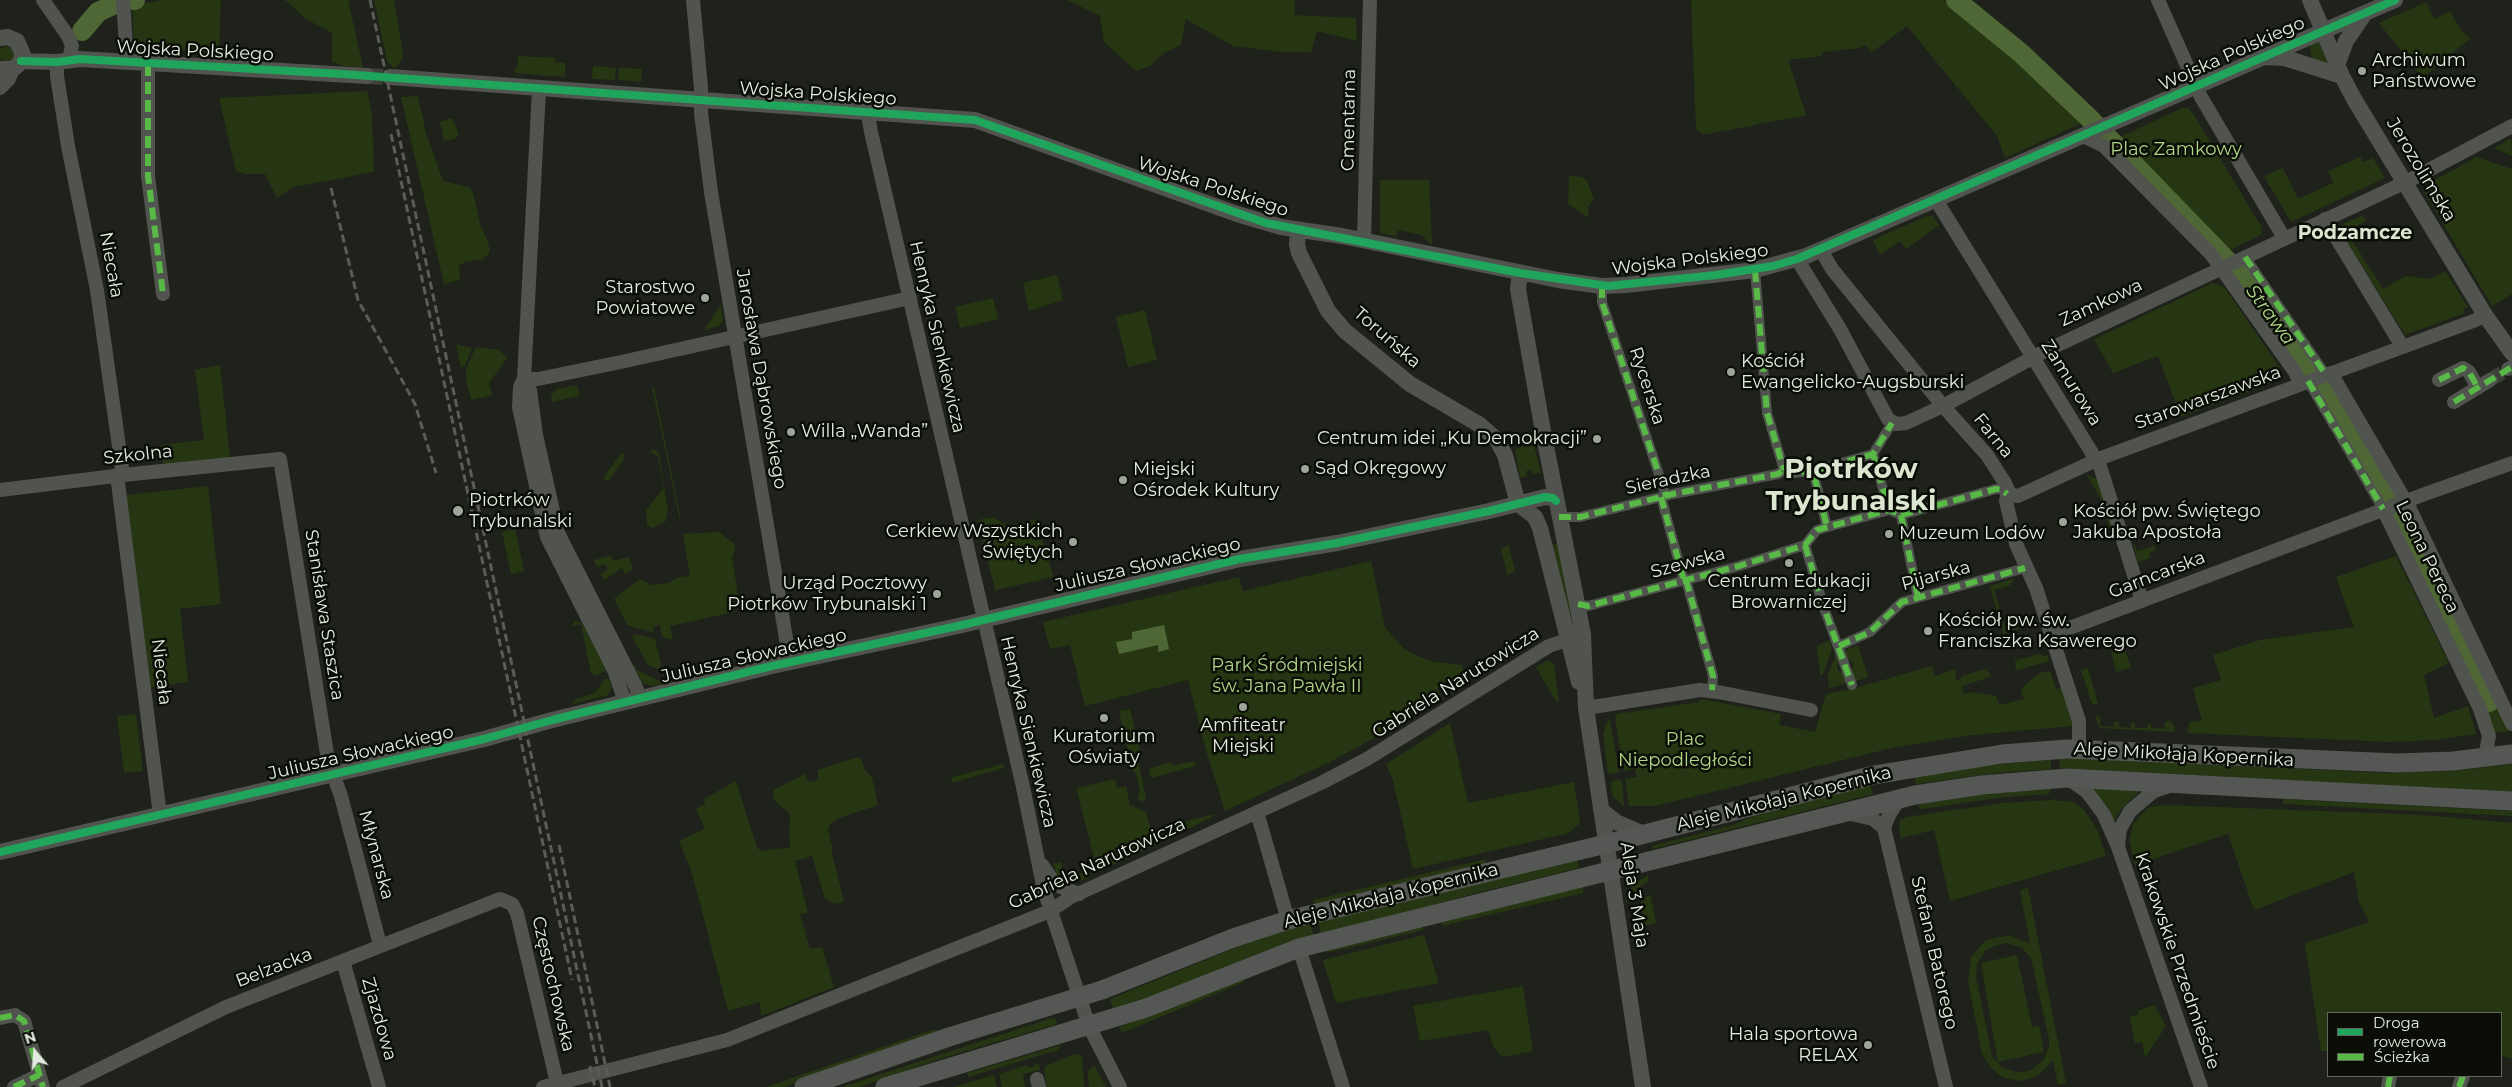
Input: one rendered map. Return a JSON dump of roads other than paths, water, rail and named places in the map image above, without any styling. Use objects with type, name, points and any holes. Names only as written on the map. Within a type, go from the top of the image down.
[{"type":"main road","name":"Aleje Mikołaja Kopernika","points":[[804,1087],[943,1039],[1114,985],[1233,938],[1288,920],[1606,844],[1874,775],[2002,754],[2079,749],[2397,763],[2485,758],[2512,754]]},
{"type":"main road","name":"Aleje Mikołaja Kopernika","points":[[885,1087],[1146,1008],[1299,948],[1610,872],[1900,798],[1982,785],[2067,778],[2512,802]]},
{"type":"street","name":"Niecała","points":[[43,0],[68,36],[72,46],[69,59],[57,76],[97,290],[160,814]]},
{"type":"street","points":[[123,0],[127,62]]},
{"type":"street","name":"Jarosława Dąbrowskiego","points":[[693,0],[710,184],[790,662]]},
{"type":"street","name":"Cmentarna","points":[[1364,241],[1370,0]]},
{"type":"street","points":[[2158,0],[2197,86],[2284,238]]},
{"type":"street","name":"Jerozolimska","points":[[2310,0],[2340,71],[2485,315],[2512,353]]},
{"type":"street","name":"Wojska Polskiego","points":[[390,77],[975,120],[1250,218],[1298,230],[1364,241],[1520,273],[1602,286],[1650,283],[1755,270],[1797,259],[2395,0]]},
{"type":"street","points":[[2260,58],[2285,58],[2340,71],[2346,40],[2365,12]]},
{"type":"street","points":[[0,88],[9,79],[14,62],[13,39],[1,34]]},
{"type":"street","name":"Wojska Polskiego","points":[[14,62],[69,59],[367,76]]},
{"type":"street","points":[[148,64],[148,176],[163,294]]},
{"type":"street","points":[[539,89],[524,379],[519,397],[521,423],[547,537],[566,565],[614,670],[632,700]]},
{"type":"street","name":"Henryka Sienkiewicza","points":[[873,113],[869,120],[870,126],[1050,911],[1089,1026],[1120,1087]]},
{"type":"street","name":"Zamkowa","points":[[1892,423],[1901,424],[1911,421],[1943,406],[2032,358],[2406,182],[2512,126]]},
{"type":"street","name":"Leona Pereca","points":[[2088,134],[2104,146],[2211,254],[2231,263],[2316,378],[2394,505],[2512,724]]},
{"type":"street","name":"Zamurowa","points":[[1936,200],[2032,358],[2097,460],[2142,601]]},
{"type":"street","points":[[2325,220],[2402,346]]},
{"type":"street","name":"Toruńska","points":[[1298,230],[1296,244],[1299,253],[1328,311],[1346,331],[1410,384],[1480,425],[1497,440],[1505,456],[1518,504]]},
{"type":"street","name":"Farna","points":[[1821,250],[1832,269],[1943,406],[1998,470],[2005,481],[2007,494]]},
{"type":"street","points":[[1755,270],[1767,413],[1784,470],[1794,473],[1812,471],[1873,454],[1892,423],[1840,329],[1797,259]]},
{"type":"street","name":"Leona Pereca","points":[[2231,263],[2295,372],[2316,378],[2394,505],[2483,716],[2489,736],[2485,758]]},
{"type":"street","points":[[1520,273],[1518,289],[1542,426],[1552,468],[1558,509],[1583,634],[1586,708]]},
{"type":"street","name":"Rycerska","points":[[1602,286],[1602,302],[1664,497],[1685,581],[1713,676],[1712,690]]},
{"type":"street","points":[[524,379],[538,379],[910,298]]},
{"type":"street","name":"Starowarszawska","points":[[2007,494],[2018,496],[2097,460],[2485,315]]},
{"type":"street","points":[[2439,380],[2463,368],[2469,372],[2478,388]]},
{"type":"street","points":[[2454,402],[2490,380]]},
{"type":"street","points":[[1873,454],[1889,510]]},
{"type":"street","name":"Szkolna","points":[[0,490],[120,475],[280,459]]},
{"type":"street","name":"Stanisława Staszica","points":[[280,459],[328,760],[333,775]]},
{"type":"street","name":"Garncarska","points":[[2051,635],[2394,505],[2512,464]]},
{"type":"street","name":"Sieradzka","points":[[1558,509],[1580,517],[1664,497],[1778,474],[1784,470]]},
{"type":"street","points":[[1812,471],[1827,526]]},
{"type":"street","points":[[1852,685],[1823,605],[1805,545],[1817,530],[1827,526],[1889,510],[1901,514],[1996,489],[2001,490],[2007,494],[2011,524],[2025,568],[2036,588],[2079,723],[2079,749]]},
{"type":"street","name":"Juliusza Słowackiego","points":[[0,852],[484,739],[632,700],[790,662],[984,620],[1232,560],[1347,541],[1548,497],[1558,509]]},
{"type":"street","points":[[1518,504],[1532,514],[1542,534],[1566,639],[1586,708]]},
{"type":"street","points":[[1532,514],[1558,509]]},
{"type":"street","points":[[1901,514],[1918,597]]},
{"type":"street","name":"Szewska","points":[[1578,604],[1588,606],[1685,581],[1805,545]]},
{"type":"street","name":"Pijarska","points":[[1839,646],[1870,632],[1897,604],[2025,568]]},
{"type":"street","name":"Gabriela Narutowicza","points":[[543,1087],[727,1040],[1050,911],[1078,894],[1257,812],[1376,754],[1549,646],[1583,634]]},
{"type":"street","points":[[1586,708],[1695,690],[1712,690],[1811,710]]},
{"type":"street","name":"Aleja 3 Maja","points":[[1586,708],[1643,1087]]},
{"type":"street","name":"Młynarska","points":[[333,775],[341,796],[380,945]]},
{"type":"street","name":"Krakowskie Przedmieście","points":[[2067,778],[2086,792],[2094,801],[2104,815],[2118,847],[2201,1087]]},
{"type":"street","name":"Krakowskie Przedmieście","points":[[2118,847],[2120,829],[2130,811],[2154,791],[2179,783]]},
{"type":"street","points":[[1844,812],[1873,819],[1884,828],[1889,815],[1900,798]]},
{"type":"street","points":[[1601,810],[1616,822],[1644,834]]},
{"type":"street","points":[[1257,812],[1288,920]]},
{"type":"street","name":"Stefana Batorego","points":[[1884,828],[1946,1087]]},
{"type":"street","points":[[1038,858],[1054,883],[1078,894]]},
{"type":"street","name":"Belzacka","points":[[63,1087],[226,1007],[496,900],[504,900]]},
{"type":"street","name":"Częstochowska","points":[[504,900],[512,904],[517,913],[557,1083]]},
{"type":"street","points":[[1299,948],[1343,1087]]},
{"type":"street","name":"Zjazdowa","points":[[343,961],[378,1087]]},
{"type":"street","points":[[0,1018],[15,1015],[24,1021],[41,1081],[14,1087]]},
{"type":"waterway","name":"Strawa","points":[[1956,0],[2022,54],[2088,117],[2239,273],[2330,397],[2387,494],[2489,702]]},
{"type":"waterway","name":"Strawa","points":[[82,31],[98,12],[113,5]]},
{"type":"tunnel","points":[[367,76],[390,77]]},
{"type":"tunnel","points":[[2490,380],[2508,369]]},
{"type":"railway","points":[[370,0],[602,1087]]},
{"type":"railway","points":[[391,134],[572,980]]},
{"type":"railway","points":[[331,188],[358,300],[415,404],[436,473]]},
{"type":"railway","points":[[559,845],[610,1087]]},
{"type":"railway","points":[[590,1066],[595,1087]]},
{"type":"place","name":"Archiwum Państwowe","points":[[2362,71]]},
{"type":"place","name":"Starostwo Powiatowe","points":[[705,298]]},
{"type":"place","name":"Kościół Ewangelicko-Augsburski","points":[[1731,372]]},
{"type":"place","name":"Willa „Wanda”","points":[[791,432]]},
{"type":"place","name":"Centrum idei „Ku Demokracji”","points":[[1597,439]]},
{"type":"place","name":"Sąd Okręgowy","points":[[1305,469]]},
{"type":"place","name":"Miejski Ośrodek Kultury","points":[[1123,480]]},
{"type":"place","name":"Piotrków Trybunalski","points":[[458,511]]},
{"type":"place","name":"Kościół pw. Świętego Jakuba Apostoła","points":[[2063,522]]},
{"type":"place","name":"Muzeum Lodów","points":[[1889,534]]},
{"type":"place","name":"Cerkiew Wszystkich Świętych","points":[[1073,542]]},
{"type":"place","name":"Centrum Edukacji Browarniczej","points":[[1789,563]]},
{"type":"place","name":"Urząd Pocztowy Piotrków Trybunalski 1","points":[[937,594]]},
{"type":"place","name":"Kościół pw. św. Franciszka Ksawerego","points":[[1928,631]]},
{"type":"place","name":"Amfiteatr Miejski","points":[[1243,707]]},
{"type":"place","name":"Kuratorium Oświaty","points":[[1104,718]]},
{"type":"place","name":"Hala sportowa RELAX","points":[[1868,1045]]},
{"type":"district","name":"Podzamcze","points":[[2355,233]]},
{"type":"district","name":"Piotrków Trybunalski","points":[[1851,486]]},
{"type":"park label","name":"Plac Zamkowy","points":[[2176,150]]},
{"type":"park label","name":"Park Śródmiejski św. Jana Pawła II","points":[[1287,676]]},
{"type":"park label","name":"Plac Niepodległości","points":[[1685,750]]}]
